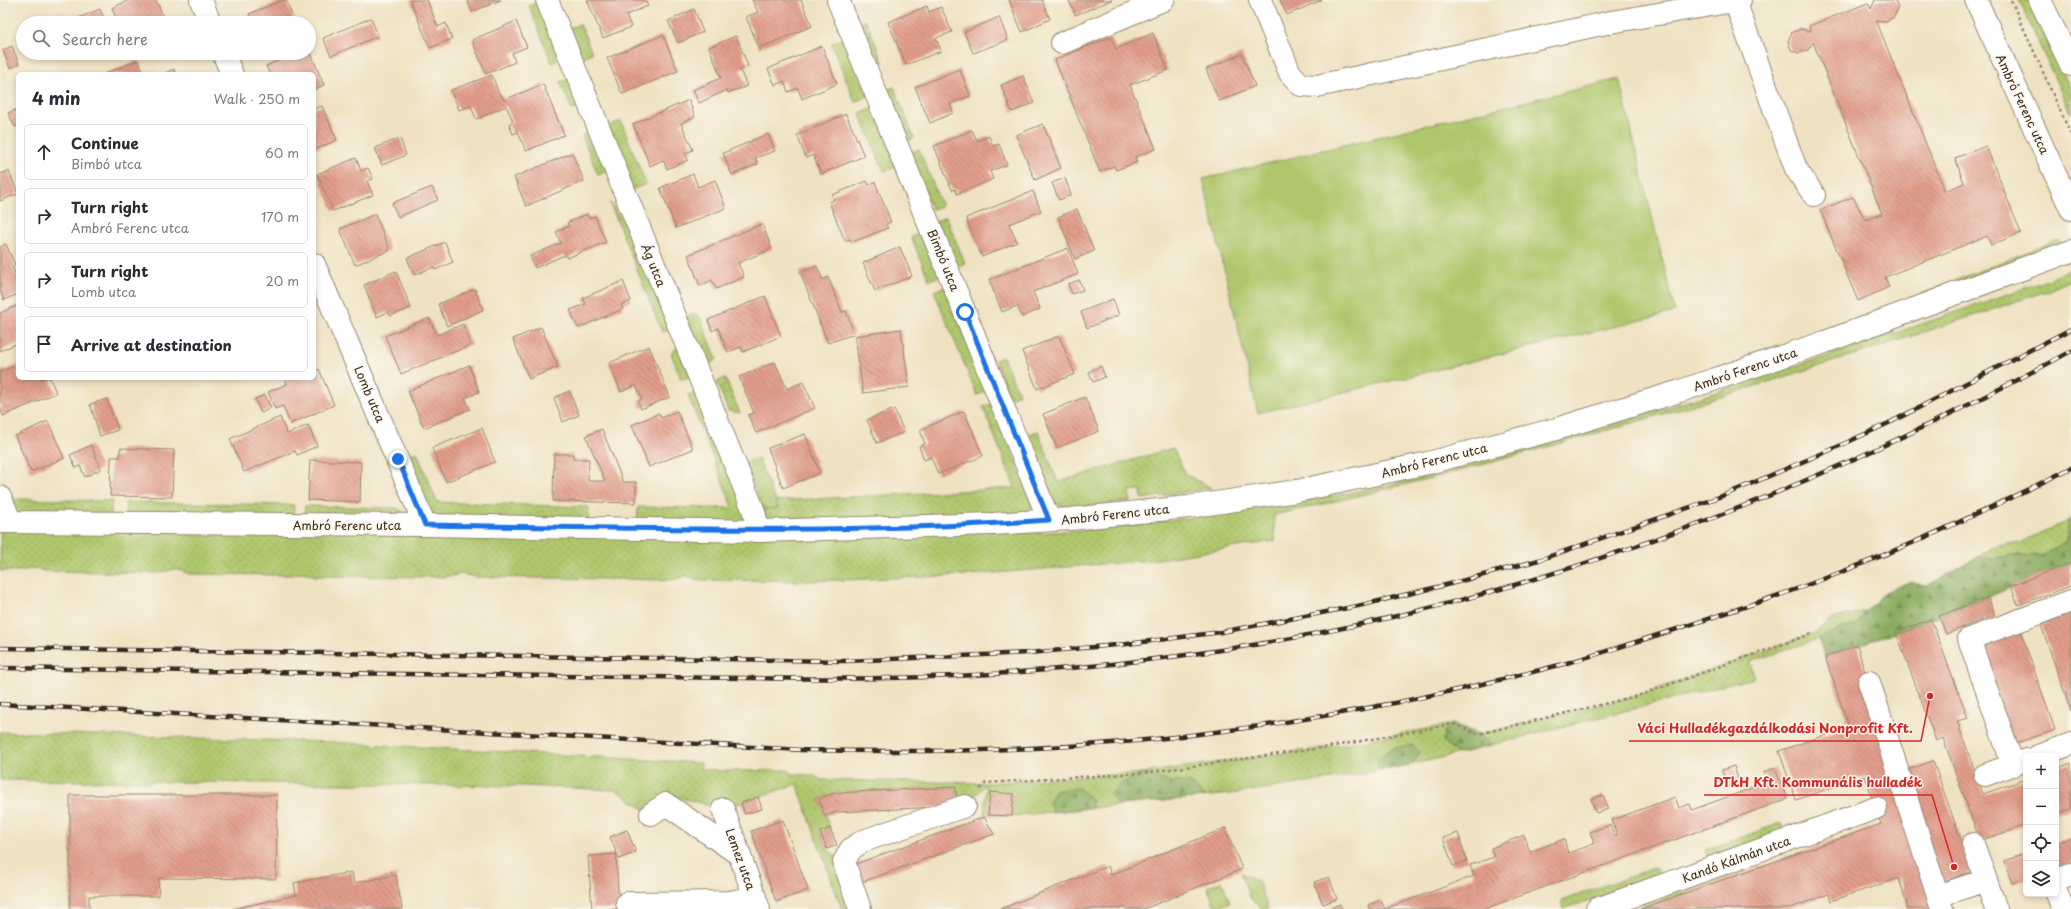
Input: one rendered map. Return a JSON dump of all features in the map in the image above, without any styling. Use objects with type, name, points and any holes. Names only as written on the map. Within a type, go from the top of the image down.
[{"type":"street","points":[[201,0],[207,16]]},
{"type":"street","name":"Ág utca","points":[[547,0],[753,509],[759,531]]},
{"type":"street","name":"Bimbó utca","points":[[838,0],[1049,520]]},
{"type":"street","points":[[1260,0],[1290,73],[1301,85],[1317,86],[1611,22],[1738,0],[1796,169],[1814,195]]},
{"type":"street","name":"Ambró Ferenc utca","points":[[1976,0],[2071,209]]},
{"type":"street","points":[[1062,43],[1156,1]]},
{"type":"street","points":[[2043,1],[2071,65]]},
{"type":"street","points":[[226,60],[231,72]]},
{"type":"street","name":"Ambró Ferenc utca","points":[[5,522],[425,525],[759,531],[993,524],[1188,507],[1298,491],[1435,461],[1556,429],[1680,391],[1825,342],[2071,251]]},
{"type":"street","name":"Lomb utca","points":[[316,269],[425,525]]},
{"type":"street","points":[[0,497],[5,522]]},
{"type":"street","points":[[1985,775],[2019,762],[1969,639],[2071,601]]},
{"type":"street","points":[[1869,682],[1940,902],[1986,880]]},
{"type":"street","points":[[2046,753],[2071,744]]},
{"type":"street","points":[[651,814],[666,804],[740,855]]},
{"type":"street","points":[[860,909],[844,862],[851,849],[863,841],[965,806]]},
{"type":"street","name":"Kandó Kálmán utca","points":[[1597,909],[1876,808]]},
{"type":"street","name":"Lemez utca","points":[[723,809],[757,903]]},
{"type":"street","points":[[1973,844],[1996,909]]},
{"type":"street","points":[[2059,878],[2071,874]]},
{"type":"street","points":[[2058,897],[2063,909]]},
{"type":"street","points":[[627,903],[757,903]]},
{"type":"path","points":[[2011,0],[2071,135]]},
{"type":"path","points":[[965,806],[986,783],[1142,773],[1329,747],[1453,724],[1479,734],[1637,696],[1814,633]]},
{"type":"green space","points":[[2019,0],[2028,0],[2071,90],[2071,114]]},
{"type":"green space","points":[[539,1],[562,58],[552,63],[529,6]]},
{"type":"green space","points":[[866,20],[883,62],[872,67],[856,25]]},
{"type":"green space","points":[[580,24],[592,53],[579,59],[570,28]]},
{"type":"green space","points":[[845,38],[868,96],[855,102],[831,43]]},
{"type":"green space","points":[[569,79],[581,107],[572,110],[560,82]]},
{"type":"green space","points":[[1619,79],[1675,312],[1258,413],[1203,179]]},
{"type":"green space","points":[[894,87],[914,138],[904,143],[883,91]]},
{"type":"green space","points":[[874,108],[897,167],[884,171],[860,114]]},
{"type":"green space","points":[[621,121],[646,184],[631,190],[606,127]]},
{"type":"green space","points":[[592,131],[608,171],[598,175],[582,135]]},
{"type":"green space","points":[[919,149],[942,206],[932,210],[909,154]]},
{"type":"green space","points":[[610,203],[628,227],[636,234],[673,328],[662,332]]},
{"type":"green space","points":[[946,217],[965,263],[956,268],[936,221]]},
{"type":"green space","points":[[922,232],[940,276],[929,280],[911,237]]},
{"type":"green space","points":[[2058,240],[2063,246],[1878,311]]},
{"type":"green space","points":[[2071,269],[2071,280],[2047,291],[1760,385],[1567,442],[1470,468],[1372,493],[1274,515],[1275,541],[1152,560],[972,575],[814,581],[700,580],[686,576],[672,580],[476,577],[462,574],[445,577],[315,576],[304,572],[291,575],[189,574],[175,569],[159,573],[44,571],[33,568],[21,571],[0,571],[0,501],[20,499],[112,501],[110,523],[125,523],[126,502],[294,505],[293,524],[304,524],[305,506],[397,508],[407,514],[421,515],[405,456],[417,452],[437,502],[589,507],[588,527],[637,529],[638,507],[733,508],[688,395],[698,392],[769,525],[763,509],[778,508],[776,501],[1015,488],[983,407],[993,403],[1028,493],[1038,533],[1111,528],[1285,505],[1385,486],[1561,440],[1692,400],[1873,341],[2042,282]]},
{"type":"green space","points":[[945,287],[988,390],[977,395],[934,291]]},
{"type":"green space","points":[[694,314],[699,315],[717,359],[712,363],[704,365],[685,318]]},
{"type":"green space","points":[[678,347],[690,377],[681,379],[671,353]]},
{"type":"green space","points":[[1003,357],[1019,394],[1010,398],[995,360]]},
{"type":"green space","points":[[725,378],[740,413],[728,411],[717,382]]},
{"type":"green space","points":[[1038,431],[1058,482],[1173,448],[1185,474],[1211,488],[1142,499],[1141,490],[1129,491],[1131,501],[1071,508],[1054,503],[1047,493],[1024,436]]},
{"type":"green space","points":[[758,458],[778,508],[763,509],[744,463]]},
{"type":"green space","points":[[2071,518],[2071,564],[1939,616],[1825,657],[1818,639],[1841,628],[1857,625],[1866,611],[1885,592],[1909,582],[1927,586],[1977,557],[1995,559],[2011,555],[2043,556],[2066,541],[2069,521]]},
{"type":"green space","points":[[2069,521],[2066,541],[2042,556],[2011,555],[1995,559],[1977,557],[1997,545],[2020,543],[2037,534]]},
{"type":"green space","points":[[1866,611],[1857,625],[1841,628],[1818,639],[1750,662],[1754,678],[1433,760],[1338,778],[1231,794],[1012,816],[988,815],[984,817],[986,784],[965,806],[957,806],[956,787],[834,793],[819,799],[830,828],[820,833],[827,849],[844,862],[860,909],[842,909],[797,784],[723,809],[678,797],[666,804],[645,810],[616,790],[523,786],[0,780],[0,732],[331,742],[701,763],[701,769],[729,771],[789,770],[793,774],[813,775],[822,780],[986,783],[1142,773],[1329,747],[1453,724],[1479,734],[1637,696],[1814,633],[1835,618]]},
{"type":"green space","points":[[1453,724],[1479,734],[1492,745],[1458,754],[1443,741],[1444,731]]},
{"type":"green space","points":[[1413,745],[1420,752],[1414,764],[1378,771],[1377,758],[1394,748]]},
{"type":"green space","points":[[1142,773],[1166,781],[1192,783],[1205,797],[1118,805],[1110,794],[1122,783]]},
{"type":"green space","points":[[1079,788],[1092,800],[1091,808],[1053,812],[1049,802],[1056,790]]},
{"type":"green space","points":[[1781,823],[1784,832],[1708,859],[1705,850]]},
{"type":"green space","points":[[1743,864],[1746,872],[1645,907],[1643,900]]},
{"type":"green space","points":[[1657,867],[1661,876],[1563,909],[1561,901]]},
{"type":"green space","points":[[1241,873],[1258,881],[1268,909],[1261,909],[1249,897]]},
{"type":"green space","points":[[1222,881],[1230,902],[1216,908],[1207,887]]},
{"type":"building","points":[[129,0],[156,0],[163,16],[115,16],[112,8]]},
{"type":"building","points":[[286,0],[292,16],[250,16],[249,14]]},
{"type":"building","points":[[410,0],[427,0],[438,27],[446,23],[452,39],[430,48]]},
{"type":"building","points":[[467,0],[501,0],[472,12]]},
{"type":"building","points":[[587,0],[645,0],[648,6],[626,15],[631,27],[603,38]]},
{"type":"building","points":[[752,0],[801,0],[812,26],[759,48],[746,17],[758,12]]},
{"type":"building","points":[[1009,0],[1042,0],[1050,19],[1022,32]]},
{"type":"building","points":[[1069,0],[1112,0],[1075,15]]},
{"type":"building","points":[[1280,0],[1322,0],[1287,15]]},
{"type":"building","points":[[1875,0],[1895,0],[1898,8],[1894,17],[1886,21],[1876,20],[1945,191],[1964,183],[1955,158],[1986,146],[2021,233],[1991,245],[1987,236],[1885,277],[1889,287],[1858,301],[1820,210],[1853,197],[1865,220],[1882,214],[1813,42],[1808,50],[1798,53],[1791,50],[1788,41],[1792,32],[1801,29],[1811,31],[1809,26],[1868,3],[1871,9]]},
{"type":"building","points":[[927,6],[929,12],[941,7],[952,32],[936,38],[941,51],[906,65],[888,22]]},
{"type":"building","points":[[100,9],[103,16],[84,16]]},
{"type":"building","points":[[694,9],[703,32],[678,43],[668,21]]},
{"type":"building","points":[[999,17],[1008,40],[973,53],[964,32]]},
{"type":"building","points":[[371,18],[378,36],[331,56],[323,38]]},
{"type":"building","points":[[516,21],[527,47],[512,53],[515,62],[486,74],[472,40]]},
{"type":"building","points":[[1153,33],[1168,70],[1130,85],[1156,149],[1135,157],[1137,162],[1116,170],[1114,166],[1100,172],[1055,60],[1111,37],[1116,49]]},
{"type":"building","points":[[663,35],[678,71],[622,94],[607,58]]},
{"type":"building","points":[[736,36],[748,66],[740,70],[747,86],[728,93],[727,90],[699,103],[693,90],[721,78],[709,47]]},
{"type":"building","points":[[12,46],[16,60],[19,64],[10,68],[3,50]]},
{"type":"building","points":[[822,46],[837,84],[802,99],[798,88],[788,92],[784,81],[775,85],[768,69]]},
{"type":"building","points":[[1242,54],[1255,86],[1219,101],[1206,69]]},
{"type":"building","points":[[138,60],[143,72],[109,72]]},
{"type":"building","points":[[280,60],[314,60],[324,85],[316,89],[316,72],[269,72],[266,66]]},
{"type":"building","points":[[174,69],[175,72],[167,72]]},
{"type":"building","points":[[960,69],[970,96],[950,104],[953,113],[930,123],[915,87]]},
{"type":"building","points":[[492,75],[499,94],[501,94],[504,100],[543,84],[564,135],[526,151],[518,132],[513,134],[509,124],[513,121],[506,106],[476,119],[471,106],[459,110],[451,90]]},
{"type":"building","points":[[1023,76],[1034,103],[1012,112],[1001,85]]},
{"type":"building","points":[[689,100],[695,117],[681,123],[693,150],[685,153],[688,160],[667,169],[663,160],[650,166],[633,124]]},
{"type":"building","points":[[322,106],[337,140],[316,149],[316,108]]},
{"type":"building","points":[[16,110],[16,127],[15,127],[8,113]]},
{"type":"building","points":[[846,114],[864,156],[821,174],[813,155],[806,158],[797,135]]},
{"type":"building","points":[[1043,124],[1061,168],[1035,180],[1016,135]]},
{"type":"building","points":[[972,130],[977,141],[989,136],[993,146],[999,144],[1007,165],[990,171],[993,179],[957,194],[955,189],[952,190],[934,146]]},
{"type":"building","points":[[768,134],[775,151],[755,158],[758,164],[732,175],[723,153]]},
{"type":"building","points":[[400,138],[406,155],[382,165],[375,148]]},
{"type":"building","points":[[572,153],[584,181],[526,206],[514,177]]},
{"type":"building","points":[[356,158],[361,171],[368,168],[373,179],[367,181],[373,195],[333,211],[317,174]]},
{"type":"building","points":[[9,171],[16,189],[16,195],[0,201],[0,174]]},
{"type":"building","points":[[693,174],[698,187],[715,180],[726,208],[676,228],[660,188]]},
{"type":"building","points":[[1065,178],[1071,195],[1059,200],[1052,183]]},
{"type":"building","points":[[867,181],[869,185],[875,182],[891,222],[886,224],[888,228],[852,242],[850,239],[845,241],[829,202],[834,200],[832,195]]},
{"type":"building","points":[[432,187],[438,200],[398,217],[392,203]]},
{"type":"building","points":[[1033,191],[1041,211],[1009,224],[1017,242],[982,257],[966,218]]},
{"type":"building","points":[[1077,209],[1094,251],[1075,259],[1058,217]]},
{"type":"building","points":[[375,214],[390,250],[355,265],[340,229]]},
{"type":"building","points":[[587,214],[589,218],[595,216],[606,242],[567,258],[565,255],[535,268],[530,256],[561,243],[556,232],[569,226],[567,223]]},
{"type":"building","points":[[762,224],[772,249],[738,263],[744,277],[716,289],[712,280],[700,286],[688,255]]},
{"type":"building","points":[[445,242],[453,262],[435,270],[434,267],[414,275],[407,258]]},
{"type":"building","points":[[6,244],[15,265],[12,266],[16,276],[16,295],[4,300],[0,290],[0,247]]},
{"type":"building","points":[[900,247],[912,276],[875,291],[863,263]]},
{"type":"building","points":[[1068,248],[1078,274],[1033,292],[1040,309],[1022,317],[1017,306],[1002,312],[989,280]]},
{"type":"building","points":[[817,266],[823,280],[828,277],[842,312],[846,311],[854,334],[828,343],[800,272]]},
{"type":"building","points":[[396,271],[411,308],[390,316],[388,312],[377,317],[364,285]]},
{"type":"building","points":[[1079,280],[1083,290],[1072,294],[1068,284]]},
{"type":"building","points":[[623,281],[631,301],[621,305],[623,309],[578,328],[570,310],[586,304],[583,298]]},
{"type":"building","points":[[475,289],[483,310],[447,326],[438,304]]},
{"type":"building","points":[[765,296],[781,336],[743,352],[741,347],[728,352],[718,328],[712,331],[708,320]]},
{"type":"building","points":[[1113,299],[1119,315],[1087,328],[1081,312]]},
{"type":"building","points":[[16,306],[16,344],[0,351],[0,313]]},
{"type":"building","points":[[429,318],[437,335],[463,324],[471,345],[401,374],[385,336]]},
{"type":"building","points":[[541,327],[558,367],[529,379],[513,339]]},
{"type":"building","points":[[901,329],[909,387],[863,393],[855,336]]},
{"type":"building","points":[[1059,336],[1075,374],[1037,389],[1022,351]]},
{"type":"building","points":[[649,346],[670,397],[641,409],[638,401],[642,399],[636,385],[621,392],[609,363]]},
{"type":"building","points":[[775,362],[787,389],[803,382],[815,408],[756,433],[748,415],[754,413],[739,377]]},
{"type":"building","points":[[469,365],[479,392],[465,398],[470,409],[424,428],[408,391]]},
{"type":"building","points":[[16,366],[16,380],[51,380],[56,393],[3,416],[0,408],[0,372]]},
{"type":"building","points":[[1101,366],[1105,377],[1093,382],[1089,372]]},
{"type":"building","points":[[319,369],[334,405],[290,424],[283,406],[275,409],[268,392],[287,384],[286,380],[316,380],[316,371]]},
{"type":"building","points":[[569,391],[579,415],[563,422],[554,398]]},
{"type":"building","points":[[265,395],[271,408],[261,413],[255,399]]},
{"type":"building","points":[[1085,397],[1099,431],[1057,448],[1043,414]]},
{"type":"building","points":[[107,399],[118,430],[100,436],[90,404]]},
{"type":"building","points":[[894,409],[904,432],[877,443],[867,420]]},
{"type":"building","points":[[677,411],[693,449],[649,467],[632,425],[659,413],[661,418]]},
{"type":"building","points":[[964,411],[983,456],[938,474],[931,457],[924,460],[919,446],[925,444],[920,430]]},
{"type":"building","points":[[280,417],[287,434],[308,425],[317,446],[297,455],[295,451],[244,472],[230,439]]},
{"type":"building","points":[[48,421],[64,458],[31,472],[15,436]]},
{"type":"building","points":[[482,428],[495,462],[446,482],[432,448]]},
{"type":"building","points":[[602,429],[623,482],[636,482],[636,503],[553,501],[554,454],[573,454],[573,459],[589,459],[588,481],[605,481],[586,436]]},
{"type":"building","points":[[805,434],[820,473],[783,488],[768,448]]},
{"type":"building","points":[[91,445],[101,469],[85,477],[80,466],[76,468],[70,455]]},
{"type":"building","points":[[120,448],[174,450],[172,497],[110,496],[111,457],[120,457]]},
{"type":"building","points":[[310,460],[361,462],[360,502],[308,500]]},
{"type":"building","points":[[2071,563],[2071,586],[2018,605],[2011,586]]},
{"type":"building","points":[[1988,597],[1995,615],[1946,634],[1939,616]]},
{"type":"building","points":[[2071,614],[2071,711],[2041,625]]},
{"type":"building","points":[[1931,619],[1968,718],[1957,721],[1983,794],[2023,780],[2023,826],[1980,841],[1943,738],[1936,741],[1896,632]]},
{"type":"building","points":[[2021,632],[2055,730],[2010,745],[1976,647]]},
{"type":"building","points":[[1857,645],[1935,909],[1908,909],[1899,878],[1831,901],[1829,894],[1788,909],[1640,909],[1881,824],[1865,776],[1796,800],[1779,751],[1849,727],[1825,657]]},
{"type":"building","points":[[1933,761],[1972,871],[1940,883],[1905,771]]},
{"type":"building","points":[[2071,763],[2071,809],[2059,813],[2059,789],[2059,768]]},
{"type":"building","points":[[1734,766],[1739,782],[1727,787],[1722,770]]},
{"type":"building","points":[[1775,768],[1787,799],[1484,909],[1385,909],[1474,876],[1470,865],[1494,857],[1491,848],[1524,835],[1530,852],[1564,839],[1568,853],[1594,844],[1590,832],[1610,825],[1614,836],[1617,835],[1612,820],[1675,797],[1679,808],[1690,804],[1692,810],[1768,782],[1764,772]]},
{"type":"building","points":[[956,787],[957,806],[837,812],[825,816],[819,799],[834,793]]},
{"type":"building","points":[[990,792],[1014,794],[1012,816],[988,815]]},
{"type":"building","points":[[70,795],[277,795],[276,879],[159,878],[158,896],[89,896],[89,909],[70,909]]},
{"type":"building","points":[[1603,795],[1609,809],[1596,813],[1591,799]]},
{"type":"building","points":[[758,797],[762,809],[745,814],[741,803]]},
{"type":"building","points":[[984,817],[994,834],[859,883],[850,866]]},
{"type":"building","points":[[783,820],[808,890],[776,902],[751,831]]},
{"type":"building","points":[[830,828],[837,845],[827,849],[820,832]]},
{"type":"building","points":[[1225,828],[1242,869],[1144,909],[1125,909],[1124,907],[1119,909],[1000,909],[1108,866],[1111,875]]},
{"type":"building","points":[[627,830],[636,852],[619,859],[610,837]]},
{"type":"building","points":[[1458,833],[1467,861],[1453,866],[1443,838]]},
{"type":"building","points":[[2071,838],[2071,863],[2059,867],[2059,861],[2059,842]]},
{"type":"building","points":[[616,854],[619,909],[592,909],[588,856]]},
{"type":"building","points":[[2023,854],[2023,879],[2012,883],[2004,861]]},
{"type":"building","points":[[352,872],[354,883],[396,875],[402,909],[232,909],[296,895],[294,883]]},
{"type":"building","points":[[1329,877],[1337,899],[1323,904],[1314,882]]},
{"type":"building","points":[[1381,900],[1385,909],[1369,909],[1368,905]]},
{"type":"building","points":[[1340,904],[1342,909],[1328,909]]},
{"type":"railway","points":[[0,648],[846,661],[1029,653],[1127,644],[1221,632],[1358,606],[1450,584],[1539,560],[1722,496],[1835,448],[1893,421],[2071,329]]},
{"type":"railway","points":[[0,668],[856,679],[973,675],[1059,669],[1228,649],[1339,629],[1448,603],[1556,572],[1663,537],[1767,496],[1870,452],[1971,403],[2071,351]]},
{"type":"railway","points":[[0,704],[802,750],[997,750],[1094,745],[1191,735],[1286,722],[1380,706],[1474,686],[1594,655],[1800,588],[1850,569],[1946,528],[2071,468]]},
{"type":"place","name":"Váci Hulladékgazdálkodási Nonprofit Kft.","points":[[1930,696]]},
{"type":"place","name":"DTkH Kft. Kommunális hulladék","points":[[1954,867]]},
{"type":"route","points":[[398,459],[425,525],[759,531],[993,524],[1049,520],[965,312]]}]
